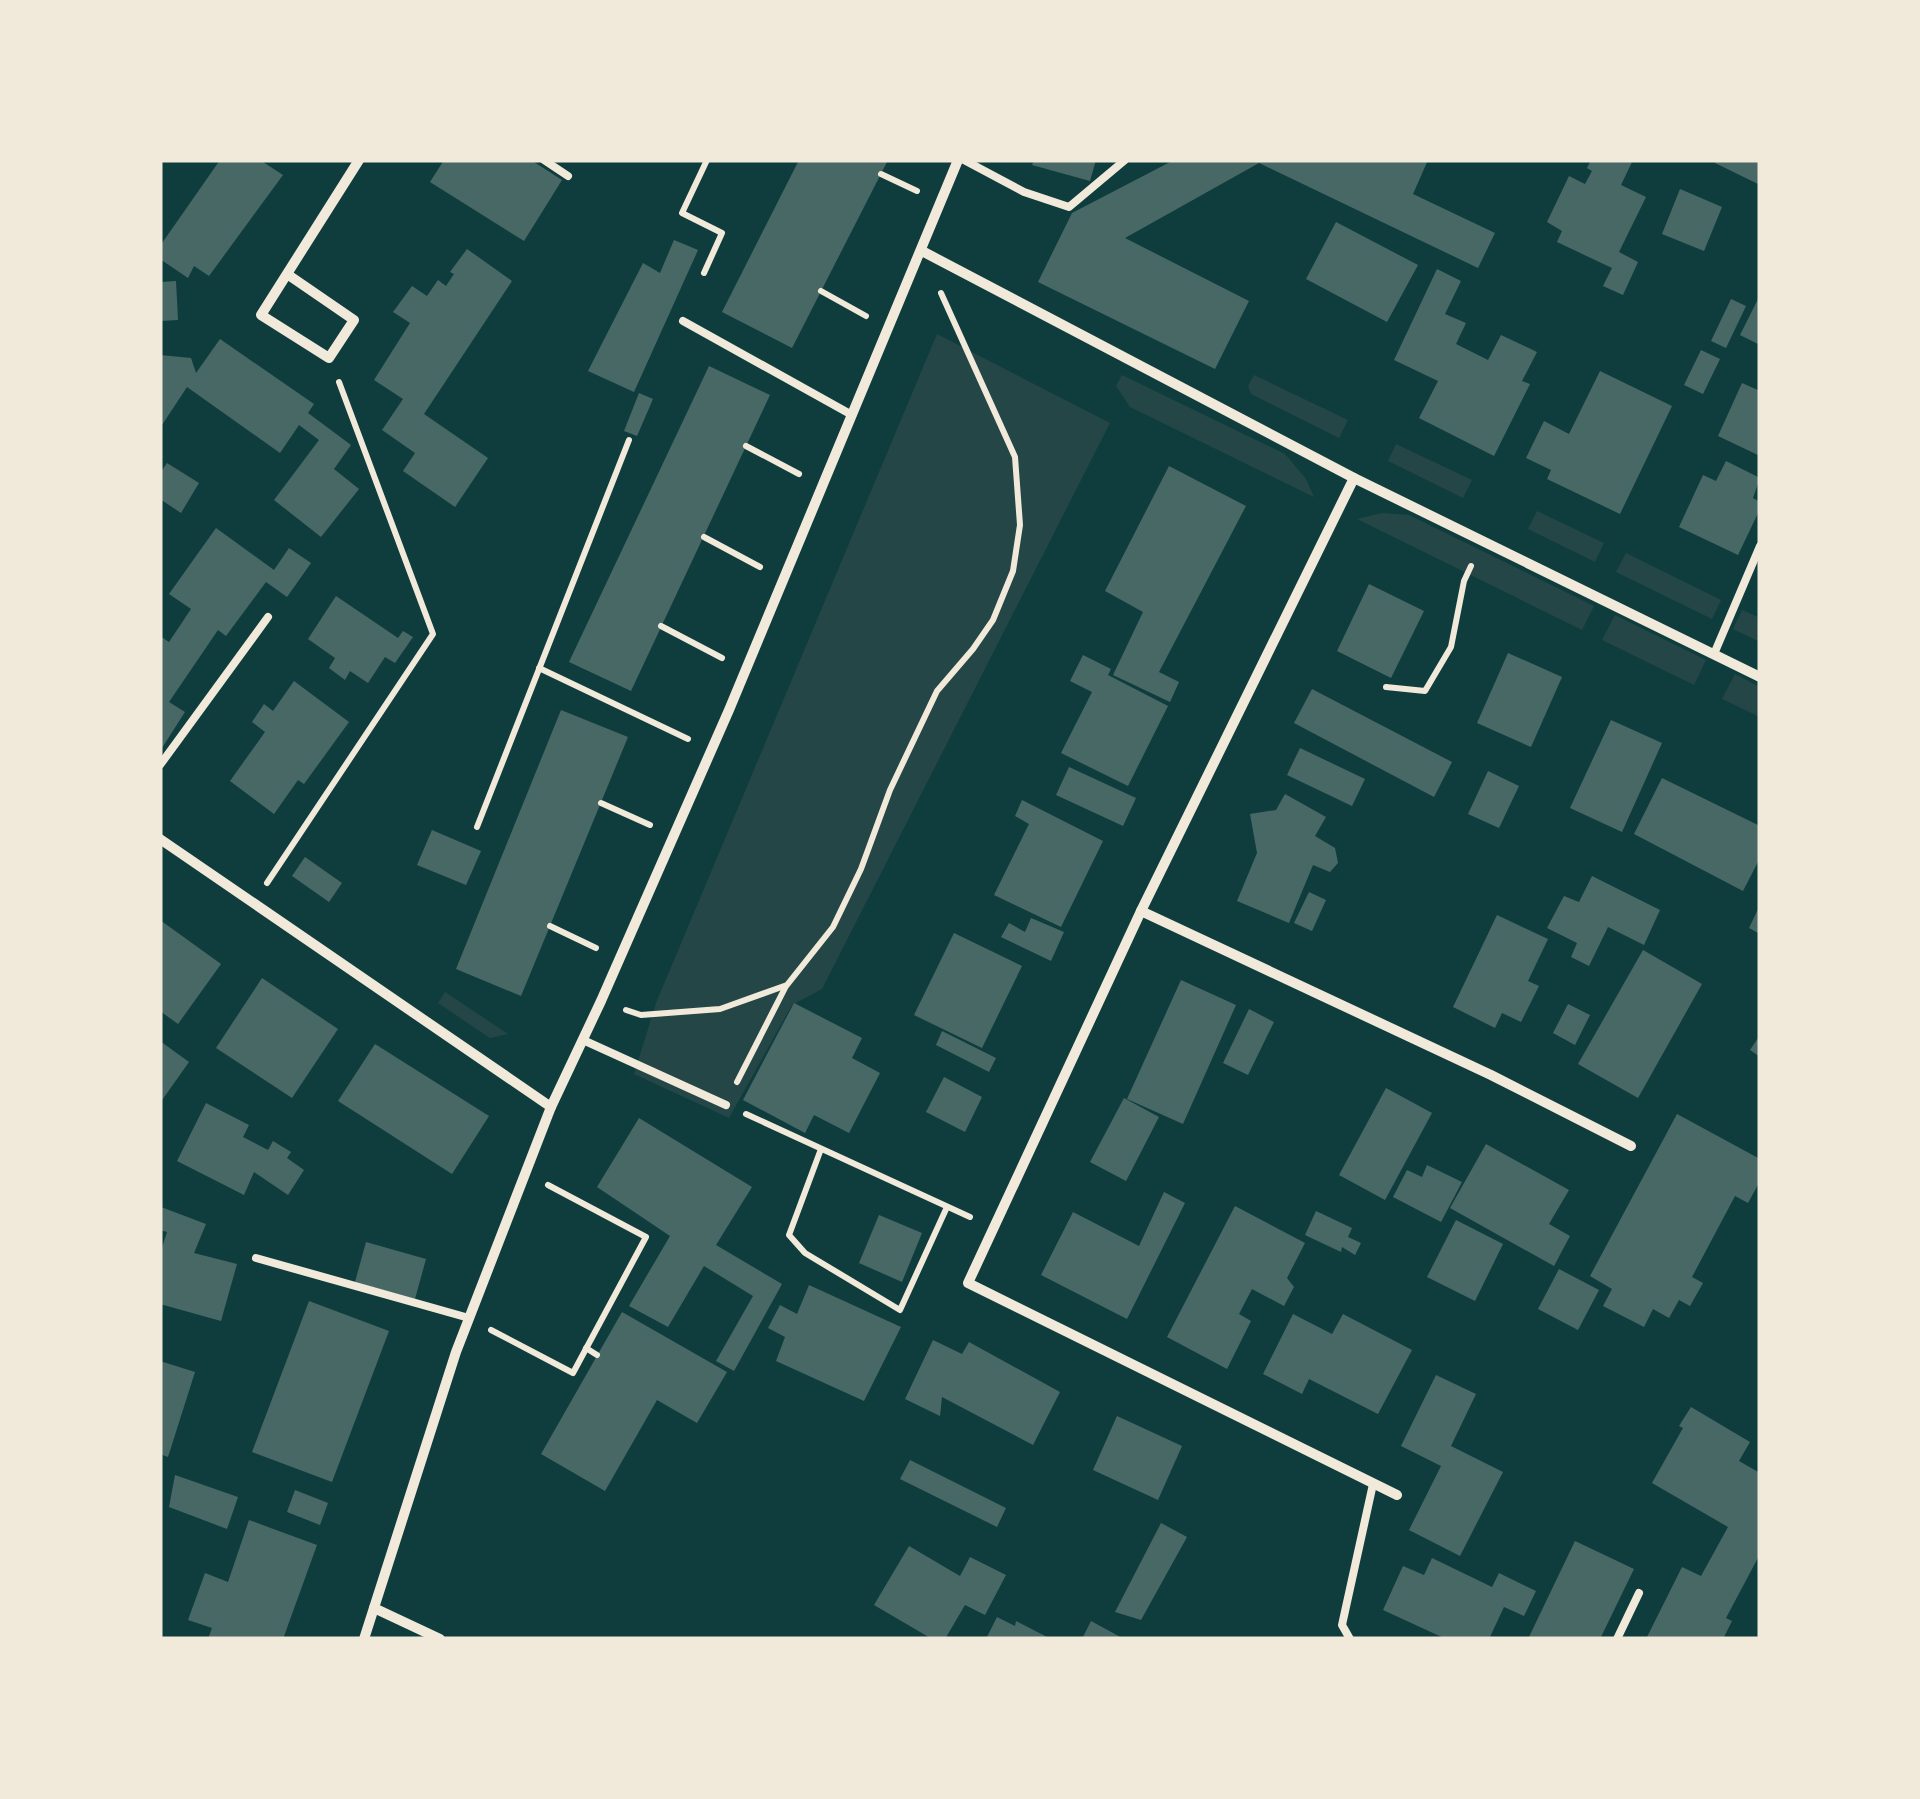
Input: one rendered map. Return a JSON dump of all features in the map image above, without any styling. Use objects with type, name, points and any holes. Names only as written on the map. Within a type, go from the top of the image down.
[{"type":"street","points":[[287,274],[354,320],[328,358],[261,315],[359,160]]},
{"type":"street","points":[[364,1639],[468,1318],[551,1107],[712,750],[961,160]]},
{"type":"street","points":[[922,250],[1354,478],[1760,677]]},
{"type":"street","points":[[1354,478],[1142,911],[968,1282],[1396,1495]]},
{"type":"street","points":[[160,839],[551,1107]]},
{"type":"street","points":[[1142,911],[1492,1075],[1630,1146]]},
{"type":"street","points":[[374,1608],[440,1639]]},
{"type":"lane","points":[[544,160],[568,176]]},
{"type":"lane","points":[[961,160],[1024,192],[1069,207],[1124,160]]},
{"type":"lane","points":[[683,321],[852,415]]},
{"type":"lane","points":[[1714,654],[1760,546]]},
{"type":"lane","points":[[160,765],[268,617]]},
{"type":"lane","points":[[583,1040],[726,1105]]},
{"type":"lane","points":[[256,1258],[468,1318]]},
{"type":"lane","points":[[1350,1639],[1342,1626],[1373,1484]]},
{"type":"lane","points":[[1617,1639],[1639,1593]]},
{"type":"path","points":[[704,273],[722,233],[682,212],[707,160]]},
{"type":"path","points":[[881,174],[941,202]]},
{"type":"path","points":[[922,250],[1015,457],[1020,525],[1014,570],[992,620],[973,650],[937,691],[890,790],[861,869],[833,927],[787,985],[726,1105],[992,1228]]},
{"type":"path","points":[[821,290],[888,330]]},
{"type":"path","points":[[255,902],[432,634],[352,412],[328,358]]},
{"type":"path","points":[[477,827],[629,440]]},
{"type":"path","points":[[746,446],[822,486]]},
{"type":"path","points":[[704,537],[784,580]]},
{"type":"path","points":[[1386,688],[1425,691],[1451,647],[1464,582]]},
{"type":"path","points":[[662,626],[746,670]]},
{"type":"path","points":[[539,668],[712,750]]},
{"type":"path","points":[[600,803],[674,836]]},
{"type":"path","points":[[550,926],[620,960]]},
{"type":"path","points":[[602,1001],[641,1015],[720,1009],[787,985]]},
{"type":"path","points":[[821,1149],[790,1235],[805,1253],[900,1310],[947,1207]]},
{"type":"path","points":[[510,1340],[572,1373],[646,1237],[566,1194]]},
{"type":"path","points":[[586,1348],[598,1355]]},
{"type":"shaded area","points":[[937,334],[1110,423],[822,989],[792,1005],[729,1118],[634,1074],[656,1003]]},
{"type":"shaded area","points":[[1122,375],[1285,454],[1306,479],[1314,497],[1130,407],[1116,386]]},
{"type":"shaded area","points":[[1254,375],[1348,420],[1339,438],[1251,394],[1248,386]]},
{"type":"shaded area","points":[[1396,444],[1472,480],[1463,498],[1388,461]]},
{"type":"shaded area","points":[[1537,511],[1604,543],[1595,562],[1528,529]]},
{"type":"shaded area","points":[[1382,513],[1409,515],[1594,606],[1582,630],[1357,519]]},
{"type":"shaded area","points":[[1626,553],[1721,600],[1712,619],[1616,572]]},
{"type":"shaded area","points":[[1742,610],[1760,618],[1760,642],[1733,629]]},
{"type":"shaded area","points":[[1615,615],[1706,660],[1694,685],[1602,640]]},
{"type":"shaded area","points":[[1735,674],[1760,687],[1760,717],[1722,699]]},
{"type":"shaded area","points":[[445,992],[508,1034],[490,1038],[438,1003]]},
{"type":"building","points":[[220,160],[260,160],[283,175],[209,276],[194,266],[188,278],[160,259],[160,246]]},
{"type":"building","points":[[444,160],[531,160],[562,180],[524,241],[430,182]]},
{"type":"building","points":[[799,160],[888,160],[792,348],[722,312]]},
{"type":"building","points":[[1034,160],[1096,160],[1090,181],[1032,165]]},
{"type":"building","points":[[1174,160],[1428,160],[1413,194],[1495,233],[1478,268],[1259,163],[1125,238],[1249,301],[1215,369],[1038,282],[1072,213]]},
{"type":"building","points":[[1591,160],[1633,160],[1621,185],[1646,197],[1619,252],[1638,262],[1623,295],[1603,286],[1612,268],[1557,242],[1562,231],[1547,222],[1569,176],[1585,184],[1592,171],[1587,168]]},
{"type":"building","points":[[1760,160],[1760,185],[1715,163]]},
{"type":"building","points":[[1680,189],[1722,207],[1704,251],[1662,234]]},
{"type":"building","points":[[1336,222],[1418,265],[1387,322],[1306,279]]},
{"type":"building","points":[[674,240],[698,250],[634,392],[588,371],[643,263],[660,273]]},
{"type":"building","points":[[467,249],[512,281],[424,414],[488,458],[455,507],[403,471],[415,453],[382,430],[403,399],[374,380],[410,323],[393,312],[412,286],[427,296],[438,280],[446,286],[454,274],[450,272]]},
{"type":"building","points":[[1437,269],[1461,281],[1445,314],[1466,323],[1456,344],[1488,360],[1501,335],[1537,352],[1522,381],[1530,384],[1494,456],[1419,418],[1438,381],[1394,360]]},
{"type":"building","points":[[176,281],[178,320],[160,321],[160,282]]},
{"type":"building","points":[[1760,295],[1760,345],[1740,335]]},
{"type":"building","points":[[1731,299],[1746,306],[1726,348],[1711,341]]},
{"type":"building","points":[[220,339],[314,404],[308,413],[351,445],[334,469],[359,489],[321,537],[274,500],[319,440],[299,425],[280,453],[187,387],[160,428],[160,355],[191,358],[196,373]]},
{"type":"building","points":[[1701,350],[1720,359],[1703,394],[1684,385]]},
{"type":"building","points":[[709,366],[770,395],[631,691],[569,662]]},
{"type":"building","points":[[1600,371],[1672,406],[1620,514],[1547,479],[1551,470],[1526,458],[1544,421],[1569,434]]},
{"type":"building","points":[[1742,383],[1760,391],[1760,456],[1718,436]]},
{"type":"building","points":[[639,393],[653,399],[637,436],[624,431]]},
{"type":"building","points":[[1726,461],[1760,478],[1753,498],[1760,502],[1760,509],[1738,555],[1679,527],[1703,475],[1716,481]]},
{"type":"building","points":[[167,463],[199,483],[181,513],[160,499],[160,473]]},
{"type":"building","points":[[1169,466],[1246,506],[1159,672],[1179,682],[1170,702],[1113,675],[1143,612],[1105,591]]},
{"type":"building","points":[[216,528],[274,570],[289,548],[311,563],[287,597],[266,582],[226,636],[218,630],[169,702],[185,712],[160,751],[160,636],[169,642],[191,609],[169,594]]},
{"type":"building","points":[[1369,584],[1424,611],[1391,678],[1337,651]]},
{"type":"building","points":[[336,596],[398,638],[403,631],[413,637],[395,663],[385,657],[368,683],[350,671],[345,680],[329,668],[335,658],[308,639]]},
{"type":"building","points":[[1508,653],[1562,677],[1531,747],[1477,723]]},
{"type":"building","points":[[1083,655],[1111,669],[1108,675],[1168,706],[1128,786],[1061,753],[1092,692],[1070,681]]},
{"type":"building","points":[[294,681],[349,722],[304,784],[298,780],[274,814],[230,781],[265,732],[252,722],[264,704],[273,711]]},
{"type":"building","points":[[1312,689],[1452,762],[1434,797],[1294,723]]},
{"type":"building","points":[[561,710],[628,737],[521,996],[456,969]]},
{"type":"building","points":[[1611,720],[1662,743],[1622,832],[1570,808]]},
{"type":"building","points":[[1300,748],[1365,779],[1352,806],[1287,775]]},
{"type":"building","points":[[1069,767],[1136,798],[1123,826],[1056,795]]},
{"type":"building","points":[[1488,771],[1519,786],[1499,828],[1468,814]]},
{"type":"building","points":[[1662,778],[1760,826],[1760,858],[1743,891],[1634,834]]},
{"type":"building","points":[[1285,794],[1326,817],[1315,836],[1335,848],[1338,863],[1330,872],[1313,865],[1289,923],[1237,901],[1257,853],[1250,814],[1276,810]]},
{"type":"building","points":[[1022,800],[1103,841],[1061,927],[994,895],[1029,824],[1015,816]]},
{"type":"building","points":[[432,830],[481,851],[466,885],[417,865]]},
{"type":"building","points":[[305,857],[342,883],[329,902],[292,876]]},
{"type":"building","points":[[1592,876],[1660,910],[1644,945],[1608,927],[1589,966],[1571,957],[1577,943],[1547,928],[1564,896],[1579,902]]},
{"type":"building","points":[[1309,892],[1326,900],[1312,931],[1294,923]]},
{"type":"building","points":[[1760,905],[1760,934],[1749,928]]},
{"type":"building","points":[[1497,915],[1548,939],[1528,981],[1539,986],[1521,1022],[1502,1013],[1495,1028],[1453,1007]]},
{"type":"building","points":[[1031,918],[1064,932],[1051,961],[1001,937],[1009,923],[1025,932]]},
{"type":"building","points":[[160,920],[221,964],[178,1024],[160,1011]]},
{"type":"building","points":[[954,933],[1022,966],[982,1048],[914,1015]]},
{"type":"building","points":[[1643,950],[1702,984],[1638,1098],[1578,1064]]},
{"type":"building","points":[[262,978],[338,1029],[292,1098],[216,1048]]},
{"type":"building","points":[[1181,980],[1236,1005],[1183,1124],[1127,1099]]},
{"type":"building","points":[[794,1003],[862,1038],[852,1058],[880,1073],[849,1133],[814,1115],[805,1133],[743,1100]]},
{"type":"building","points":[[1568,1004],[1590,1015],[1575,1045],[1553,1033]]},
{"type":"building","points":[[1249,1009],[1274,1022],[1248,1075],[1223,1063]]},
{"type":"building","points":[[942,1031],[996,1058],[989,1072],[936,1045]]},
{"type":"building","points":[[1760,1035],[1760,1057],[1750,1050]]},
{"type":"building","points":[[160,1041],[189,1062],[160,1103]]},
{"type":"building","points":[[375,1044],[489,1116],[452,1174],[338,1101]]},
{"type":"building","points":[[944,1077],[982,1097],[965,1132],[926,1112]]},
{"type":"building","points":[[1386,1088],[1432,1113],[1385,1200],[1339,1175]]},
{"type":"building","points":[[1124,1098],[1159,1117],[1126,1181],[1090,1162]]},
{"type":"building","points":[[206,1103],[249,1125],[243,1137],[268,1150],[273,1141],[291,1152],[287,1158],[304,1170],[288,1195],[254,1172],[244,1195],[177,1161]]},
{"type":"building","points":[[1677,1114],[1760,1159],[1760,1181],[1748,1203],[1735,1196],[1692,1277],[1703,1283],[1690,1306],[1679,1300],[1669,1318],[1653,1309],[1644,1327],[1603,1306],[1612,1289],[1590,1276]]},
{"type":"building","points":[[639,1118],[752,1187],[716,1245],[782,1284],[734,1371],[716,1361],[753,1296],[704,1266],[668,1327],[629,1306],[670,1236],[597,1187]]},
{"type":"building","points":[[1486,1144],[1569,1190],[1549,1224],[1570,1236],[1554,1266],[1450,1208]]},
{"type":"building","points":[[1427,1165],[1462,1182],[1441,1222],[1393,1197],[1407,1170],[1422,1177]]},
{"type":"building","points":[[1164,1192],[1185,1203],[1127,1319],[1041,1275],[1073,1212],[1139,1246]]},
{"type":"building","points":[[1235,1206],[1305,1243],[1287,1278],[1294,1287],[1284,1306],[1252,1289],[1239,1314],[1251,1321],[1227,1369],[1167,1337]]},
{"type":"building","points":[[161,1207],[206,1224],[194,1253],[237,1264],[221,1321],[160,1304],[160,1254],[167,1232],[160,1230]]},
{"type":"building","points":[[1316,1211],[1352,1228],[1348,1237],[1361,1243],[1355,1255],[1305,1235]]},
{"type":"building","points":[[879,1215],[922,1233],[902,1282],[859,1263]]},
{"type":"building","points":[[1456,1220],[1503,1244],[1475,1301],[1427,1277]]},
{"type":"building","points":[[366,1242],[426,1259],[415,1299],[355,1282]]},
{"type":"building","points":[[1559,1269],[1599,1290],[1578,1330],[1538,1309]]},
{"type":"building","points":[[809,1285],[901,1327],[864,1401],[776,1361],[785,1337],[768,1328],[780,1305],[797,1314]]},
{"type":"building","points":[[309,1301],[389,1331],[332,1482],[252,1452]]},
{"type":"building","points":[[622,1312],[727,1372],[697,1423],[657,1400],[605,1491],[541,1454]]},
{"type":"building","points":[[1293,1314],[1332,1334],[1343,1314],[1412,1350],[1378,1414],[1309,1379],[1302,1394],[1263,1374]]},
{"type":"building","points":[[933,1340],[962,1354],[969,1342],[1060,1392],[1033,1445],[942,1397],[940,1416],[905,1399]]},
{"type":"building","points":[[160,1361],[195,1372],[168,1457],[160,1454]]},
{"type":"building","points":[[1436,1375],[1476,1394],[1451,1446],[1503,1472],[1460,1556],[1409,1530],[1441,1466],[1401,1446]]},
{"type":"building","points":[[1691,1407],[1750,1442],[1739,1461],[1760,1473],[1760,1554],[1726,1618],[1732,1621],[1723,1639],[1646,1639],[1682,1567],[1701,1576],[1728,1527],[1652,1483]]},
{"type":"building","points":[[1117,1416],[1182,1446],[1158,1500],[1093,1470]]},
{"type":"building","points":[[910,1460],[1006,1508],[997,1527],[900,1479]]},
{"type":"building","points":[[175,1475],[238,1497],[227,1529],[169,1507]]},
{"type":"building","points":[[295,1490],[328,1503],[320,1525],[287,1512]]},
{"type":"building","points":[[249,1520],[317,1545],[283,1639],[208,1639],[212,1628],[188,1620],[205,1573],[228,1582]]},
{"type":"building","points":[[1161,1523],[1187,1537],[1141,1620],[1115,1612]]},
{"type":"building","points":[[1575,1541],[1634,1569],[1600,1639],[1528,1639]]},
{"type":"building","points":[[909,1546],[960,1576],[970,1557],[1006,1575],[985,1615],[965,1605],[945,1639],[932,1639],[874,1605]]},
{"type":"building","points":[[1432,1558],[1492,1587],[1499,1573],[1536,1591],[1524,1616],[1504,1607],[1489,1639],[1446,1639],[1383,1610],[1403,1566],[1424,1575]]},
{"type":"building","points":[[997,1617],[1015,1626],[1016,1621],[1051,1639],[986,1639]]},
{"type":"building","points":[[1091,1621],[1124,1639],[1082,1639]]}]
